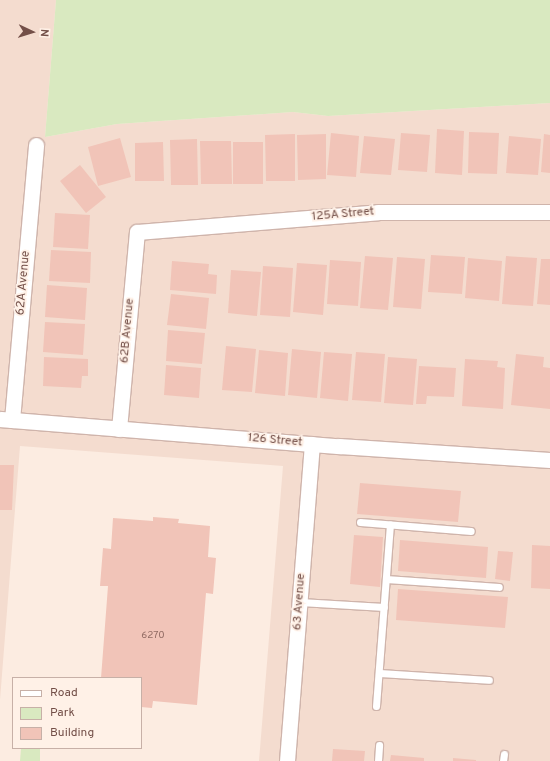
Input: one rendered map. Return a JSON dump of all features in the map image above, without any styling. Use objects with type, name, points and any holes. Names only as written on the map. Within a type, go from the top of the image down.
[{"type":"street","name":"62A Avenue","points":[[6,420],[36,145]]},
{"type":"street","name":"125A Street","points":[[137,232],[378,212],[550,212]]},
{"type":"street","name":"62B Avenue","points":[[119,429],[137,232]]},
{"type":"street","name":"126 Street","points":[[6,420],[312,444],[550,460]]},
{"type":"street","name":"63 Avenue","points":[[288,761],[312,444]]},
{"type":"lane","points":[[360,522],[471,531]]},
{"type":"lane","points":[[376,706],[390,525]]},
{"type":"lane","points":[[386,579],[499,587]]},
{"type":"lane","points":[[300,602],[384,607]]},
{"type":"lane","points":[[379,673],[489,680]]},
{"type":"lane","points":[[378,761],[379,745]]},
{"type":"shaded area","points":[[0,0],[56,0],[45,137],[117,124],[293,112],[328,116],[550,103],[550,761],[259,761],[283,466],[20,446],[0,700]]},
{"type":"green space","points":[[56,0],[550,0],[550,103],[328,116],[293,112],[117,124],[45,137]]},
{"type":"green space","points":[[21,749],[40,749],[40,761],[20,761]]},
{"type":"building","points":[[437,129],[464,131],[462,175],[435,173]]},
{"type":"building","points":[[469,132],[499,133],[497,174],[468,173]]},
{"type":"building","points":[[331,133],[359,136],[356,177],[327,175]]},
{"type":"building","points":[[401,133],[430,135],[427,172],[398,170]]},
{"type":"building","points":[[295,134],[295,181],[266,181],[265,135]]},
{"type":"building","points":[[326,134],[326,179],[298,180],[297,135]]},
{"type":"building","points":[[544,134],[550,135],[550,173],[541,172]]},
{"type":"building","points":[[364,136],[395,139],[391,175],[360,173]]},
{"type":"building","points":[[509,136],[541,139],[538,175],[506,173]]},
{"type":"building","points":[[120,138],[131,177],[98,186],[88,147]]},
{"type":"building","points":[[197,139],[198,185],[171,185],[170,140]]},
{"type":"building","points":[[200,141],[231,141],[232,184],[201,184]]},
{"type":"building","points":[[163,142],[164,181],[135,181],[135,143]]},
{"type":"building","points":[[233,142],[263,142],[263,184],[233,184]]},
{"type":"building","points":[[80,165],[106,197],[86,213],[60,181]]},
{"type":"building","points":[[55,213],[90,215],[88,249],[53,247]]},
{"type":"building","points":[[51,250],[91,252],[90,283],[49,281]]},
{"type":"building","points":[[431,255],[465,257],[462,294],[428,292]]},
{"type":"building","points":[[365,256],[393,258],[388,310],[360,308]]},
{"type":"building","points":[[506,256],[537,258],[533,306],[502,304]]},
{"type":"building","points":[[397,257],[425,259],[421,309],[393,307]]},
{"type":"building","points":[[468,258],[502,261],[499,301],[465,298]]},
{"type":"building","points":[[541,259],[550,259],[550,305],[537,304]]},
{"type":"building","points":[[330,260],[361,262],[358,306],[327,304]]},
{"type":"building","points":[[172,261],[209,264],[208,274],[217,275],[216,294],[170,290]]},
{"type":"building","points":[[297,263],[327,265],[323,315],[293,312]]},
{"type":"building","points":[[263,266],[293,268],[290,317],[260,315]]},
{"type":"building","points":[[231,270],[261,272],[257,316],[228,313]]},
{"type":"building","points":[[47,285],[87,288],[85,320],[45,317]]},
{"type":"building","points":[[171,294],[209,298],[206,329],[167,325]]},
{"type":"building","points":[[45,322],[85,324],[83,355],[43,352]]},
{"type":"building","points":[[168,330],[205,333],[202,364],[166,361]]},
{"type":"building","points":[[226,346],[256,349],[252,392],[222,390]]},
{"type":"building","points":[[292,349],[321,352],[317,398],[288,395]]},
{"type":"building","points":[[259,350],[288,353],[285,396],[255,393]]},
{"type":"building","points":[[324,352],[352,354],[348,401],[320,398]]},
{"type":"building","points":[[356,352],[385,354],[381,402],[352,400]]},
{"type":"building","points":[[516,354],[544,357],[543,367],[550,368],[550,409],[511,405]]},
{"type":"building","points":[[44,357],[88,359],[88,376],[82,376],[81,388],[43,386]]},
{"type":"building","points":[[388,357],[417,359],[413,405],[384,403]]},
{"type":"building","points":[[465,359],[498,361],[497,367],[505,368],[503,409],[462,406]]},
{"type":"building","points":[[166,365],[201,368],[199,398],[164,395]]},
{"type":"building","points":[[419,366],[456,368],[454,397],[427,396],[426,404],[416,404]]},
{"type":"building","points":[[0,465],[14,465],[12,510],[0,510]]},
{"type":"building","points":[[360,483],[461,491],[458,522],[357,514]]},
{"type":"building","points":[[153,517],[179,519],[178,523],[210,526],[208,557],[216,558],[213,594],[206,593],[197,705],[153,701],[152,708],[142,707],[142,677],[101,677],[108,586],[100,586],[103,548],[111,549],[113,518],[153,521]]},
{"type":"building","points":[[354,535],[383,537],[380,587],[350,584]]},
{"type":"building","points":[[400,540],[488,547],[486,578],[398,571]]},
{"type":"building","points":[[532,545],[550,546],[550,589],[531,588]]},
{"type":"building","points":[[498,551],[513,552],[510,581],[495,579]]},
{"type":"building","points":[[398,589],[508,597],[505,628],[396,620]]},
{"type":"building","points":[[333,749],[365,751],[364,761],[332,761]]},
{"type":"building","points":[[391,755],[424,758],[424,761],[390,761]]},
{"type":"building","points":[[453,758],[476,760],[476,761],[453,761]]}]
